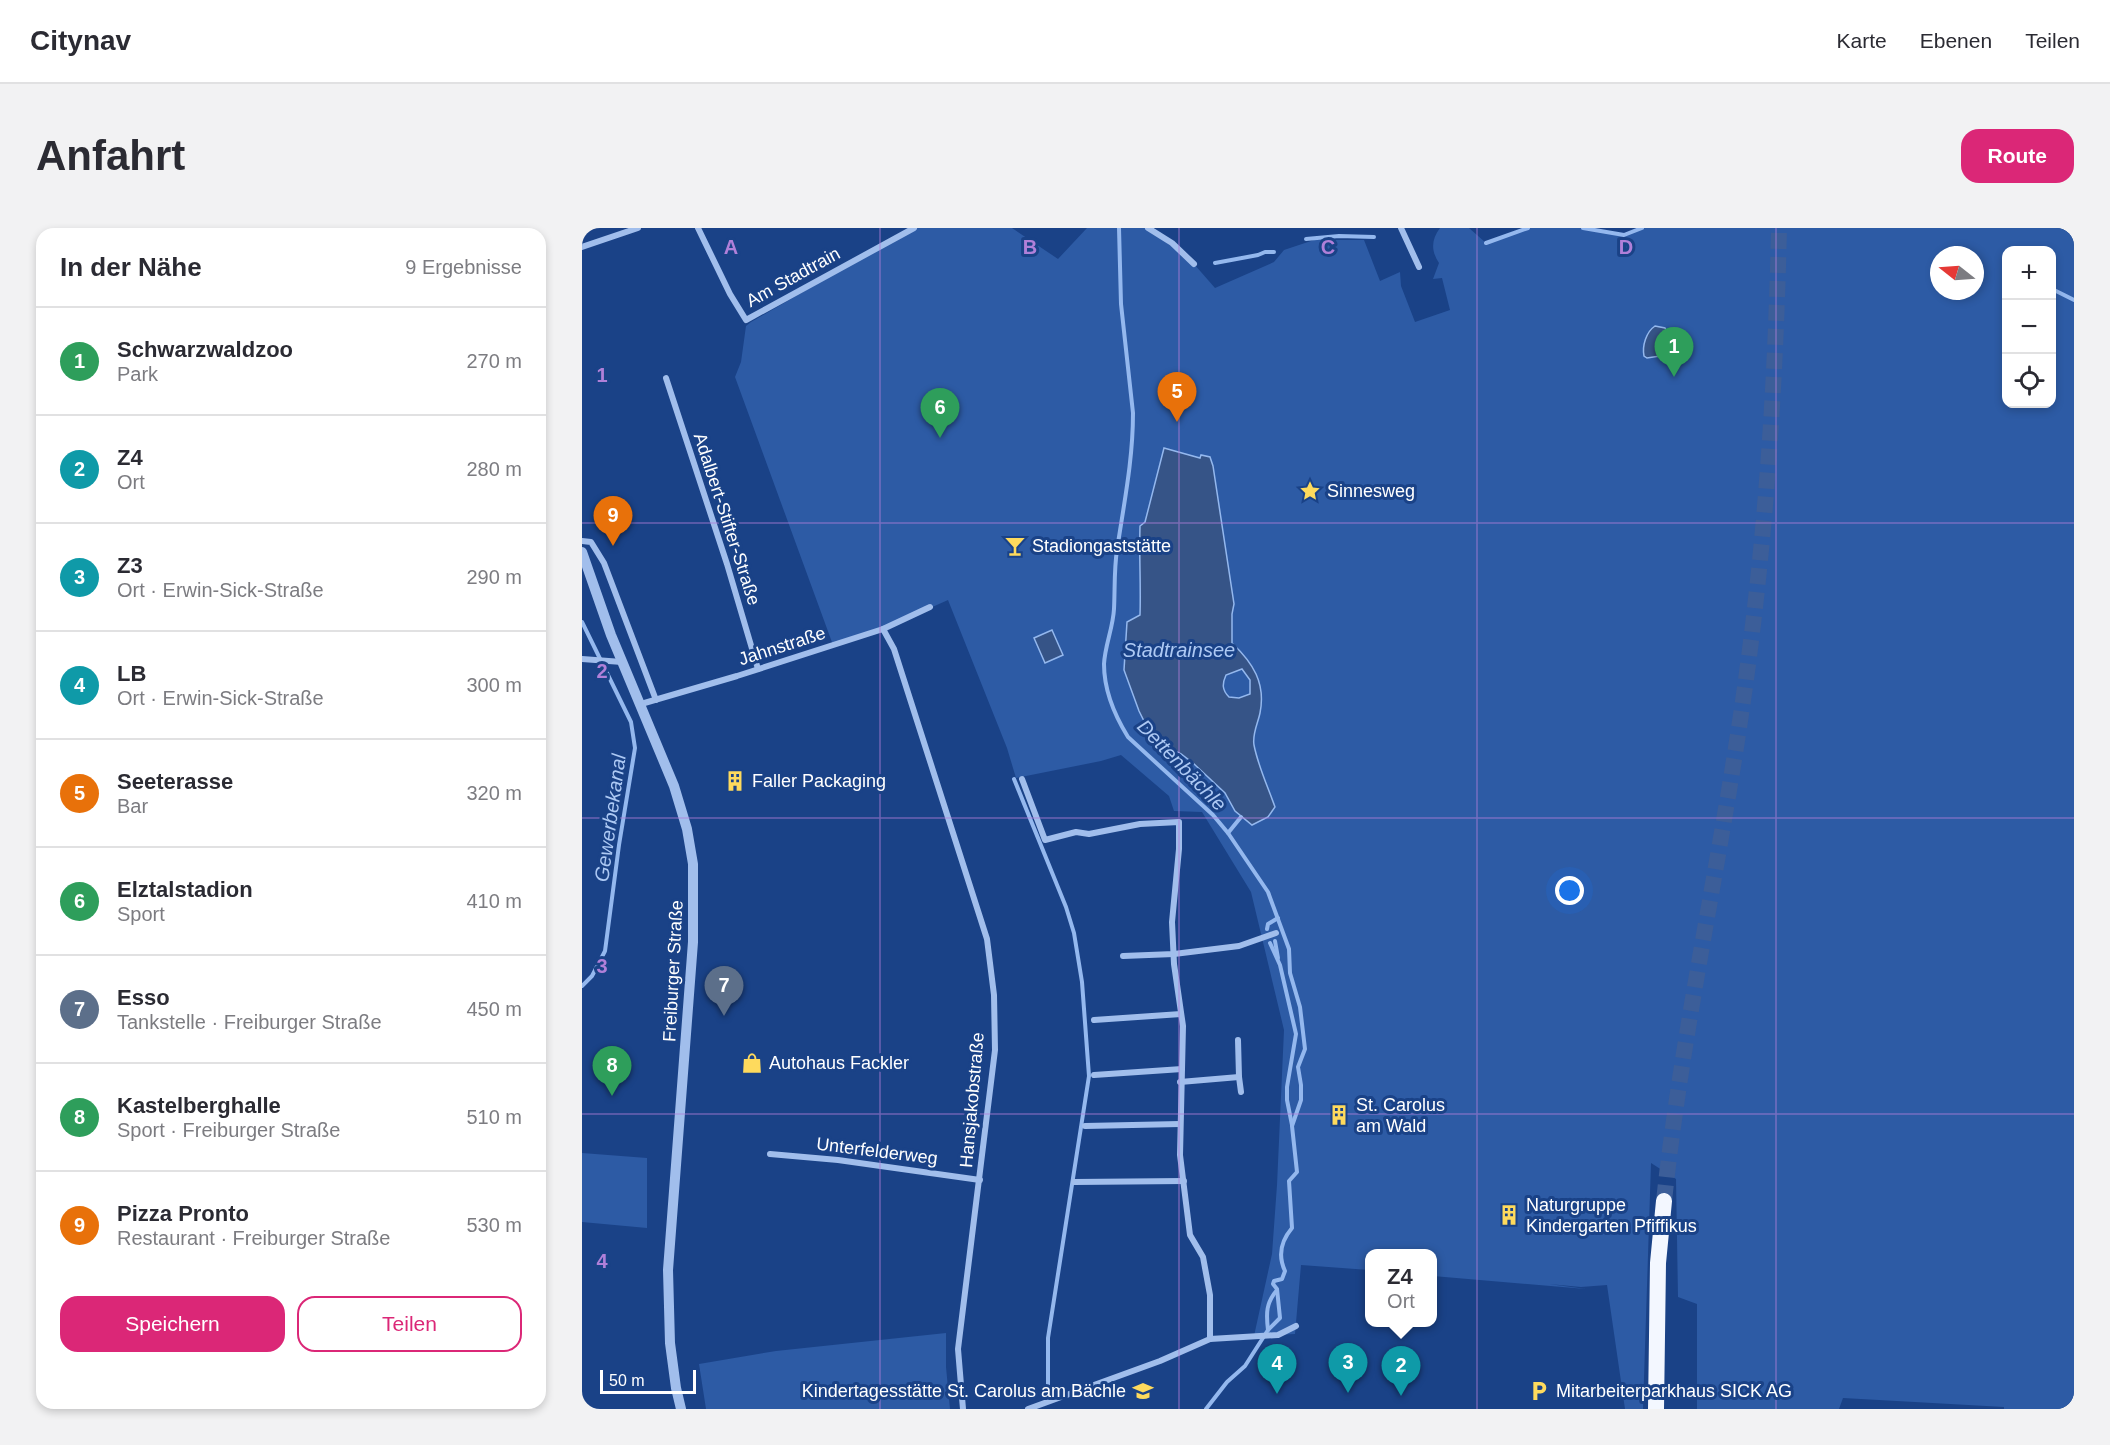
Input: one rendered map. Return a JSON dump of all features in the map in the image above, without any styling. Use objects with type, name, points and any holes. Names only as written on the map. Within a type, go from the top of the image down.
[{"type":"highway","points":[[1656,1409],[1658,1263],[1664,1201]]},
{"type":"street","points":[[582,247],[638,228]]},
{"type":"street","name":"Am Stadtrain","points":[[698,228],[730,294],[746,320],[914,228]]},
{"type":"street","points":[[1148,228],[1172,243],[1194,264]]},
{"type":"street","points":[[1401,228],[1419,267]]},
{"type":"street","name":"Adalbert-Stifter-Straße","points":[[666,378],[730,574],[758,669]]},
{"type":"street","points":[[582,541],[591,543],[604,563],[656,700]]},
{"type":"street","name":"Freiburger Straße","points":[[582,552],[622,662],[674,786],[687,829],[693,864],[693,942],[668,1262],[670,1343],[681,1409]]},
{"type":"street","name":"Jahnstraße","points":[[641,704],[883,629],[930,607]]},
{"type":"street","name":"Hansjakobstraße","points":[[883,629],[894,649],[987,939],[993,995],[995,1050],[958,1350],[963,1409]]},
{"type":"street","points":[[584,660],[622,662]]},
{"type":"street","points":[[1022,779],[1045,840],[1076,832],[1089,834],[1140,824],[1179,822],[1179,849],[1172,922],[1181,1014],[1180,1155],[1190,1235],[1203,1257],[1210,1295],[1210,1339]]},
{"type":"street","points":[[1123,956],[1174,954],[1239,946],[1276,933]]},
{"type":"street","points":[[1094,1020],[1181,1014]]},
{"type":"street","points":[[1238,1040],[1241,1092]]},
{"type":"street","points":[[1094,1075],[1182,1069]]},
{"type":"street","points":[[1180,1082],[1239,1077]]},
{"type":"street","points":[[1085,1126],[1180,1124]]},
{"type":"street","name":"Unterfelderweg","points":[[770,1154],[838,1160],[980,1180]]},
{"type":"street","points":[[1074,1182],[1184,1181]]},
{"type":"street","points":[[1028,1409],[1078,1392],[1210,1339],[1278,1335],[1296,1326]]},
{"type":"shaded area","points":[[914,228],[1012,228],[1058,259],[1087,228],[1148,228],[1194,264],[1215,288],[1274,262],[1284,250],[1314,240],[1364,240],[1380,281],[1400,272],[1401,286],[1415,322],[1450,310],[1442,278],[1433,279],[1439,263],[1433,250],[1434,241],[1440,228],[1469,228],[1486,243],[1528,228],[1583,228],[1624,235],[1641,228],[2074,228],[2074,1409],[2004,1409],[2004,1407],[1843,1398],[1839,1409],[1697,1409],[1697,1304],[1678,1297],[1676,1179],[1651,1163],[1643,1409],[1625,1409],[1607,1285],[1581,1287],[1549,1284],[1586,1289],[1437,1276],[1437,1249],[1365,1249],[1365,1270],[1301,1265],[1295,1334],[1254,1336],[1272,1254],[1284,1030],[1251,892],[1202,812],[1174,811],[1169,796],[1121,755],[1016,778],[1007,748],[948,600],[883,629],[833,645],[735,377],[741,362],[746,326],[751,322]]},
{"type":"shaded area","points":[[582,1153],[647,1158],[647,1228],[582,1222]]},
{"type":"shaded area","points":[[946,1333],[950,1409],[706,1409],[699,1364],[776,1351]]},
{"type":"water","points":[[1655,326],[1665,328],[1668,343],[1660,356],[1647,358],[1644,356],[1644,344],[1647,335]]},
{"type":"water","name":"Stadtrainsee","points":[[1164,448],[1200,458],[1201,455],[1210,457],[1234,604],[1232,643],[1252,666],[1259,683],[1261,702],[1254,733],[1254,745],[1275,807],[1268,817],[1252,825],[1235,811],[1225,793],[1193,763],[1155,740],[1139,711],[1124,670],[1127,622],[1140,615],[1140,526],[1145,522]],"holes":[[[1242,669],[1250,680],[1250,694],[1239,698],[1229,697],[1224,689],[1226,675]]]},
{"type":"water","points":[[1052,630],[1063,655],[1045,663],[1034,638]]},
{"type":"waterway","name":"Dettenbächle","points":[[1119,228],[1121,304],[1133,430],[1128,482],[1116,557],[1113,616],[1104,664],[1108,693],[1128,737],[1213,815],[1268,892],[1289,949],[1290,973],[1300,1007],[1305,1049],[1298,1067],[1301,1100],[1292,1126],[1297,1172],[1289,1181],[1292,1228],[1285,1238],[1282,1249],[1285,1271],[1282,1279],[1274,1281],[1273,1284],[1277,1289],[1280,1318],[1268,1330],[1245,1366],[1227,1382],[1206,1409]]},
{"type":"waterway","points":[[1486,243],[1528,228]]},
{"type":"waterway","points":[[1583,228],[1624,235],[1642,228]]},
{"type":"waterway","points":[[1306,239],[1339,236],[1374,237]]},
{"type":"waterway","points":[[1215,263],[1274,252]]},
{"type":"waterway","points":[[2056,291],[2074,300]]},
{"type":"waterway","name":"Gewerbekanal","points":[[582,622],[631,722],[635,748],[605,951],[592,976],[582,986]]},
{"type":"waterway","points":[[1014,779],[1066,907],[1074,933],[1082,982],[1089,1076],[1048,1338],[1048,1395]]},
{"type":"waterway","points":[[1228,833],[1241,817]]},
{"type":"waterway","points":[[1267,929],[1268,924],[1278,918]]},
{"type":"waterway","points":[[1275,941],[1278,958]]},
{"type":"waterway","name":"Dettenbächle","points":[[1270,943],[1280,965],[1296,1034],[1287,1087],[1292,1125]]},
{"type":"waterway","name":"Dettenbächle","points":[[1268,1330],[1268,1308],[1277,1290]]},
{"type":"tunnel","points":[[1664,1201],[1683,1061],[1731,781],[1751,641],[1770,435],[1779,228]]},
{"type":"place","name":"Schwarzwaldzoo","points":[[1674,377]]},
{"type":"place","name":"Seeterasse","points":[[1177,422]]},
{"type":"place","name":"Elztalstadion","points":[[940,438]]},
{"type":"place","name":"Sinnesweg","points":[[1310,491]]},
{"type":"place","name":"Pizza Pronto","points":[[613,546]]},
{"type":"place","name":"Stadiongaststätte","points":[[1015,546]]},
{"type":"place","name":"Faller Packaging","points":[[735,781]]},
{"type":"place","name":"Esso","points":[[724,1016]]},
{"type":"place","name":"Autohaus Fackler","points":[[752,1063]]},
{"type":"place","name":"Kastelberghalle","points":[[612,1096]]},
{"type":"place","name":"St. Carolus am Wald","points":[[1339,1115]]},
{"type":"place","name":"Naturgruppe Kindergarten Pfiffikus","points":[[1509,1215]]},
{"type":"place","name":"Kindertagesstätte St. Carolus am Bächle","points":[[1143,1391]]},
{"type":"place","name":"Mitarbeiterparkhaus SICK AG","points":[[1539,1391]]},
{"type":"place","name":"Z3","points":[[1348,1393]]},
{"type":"place","name":"LB","points":[[1277,1394]]},
{"type":"place","name":"Z4","points":[[1401,1396]]}]
